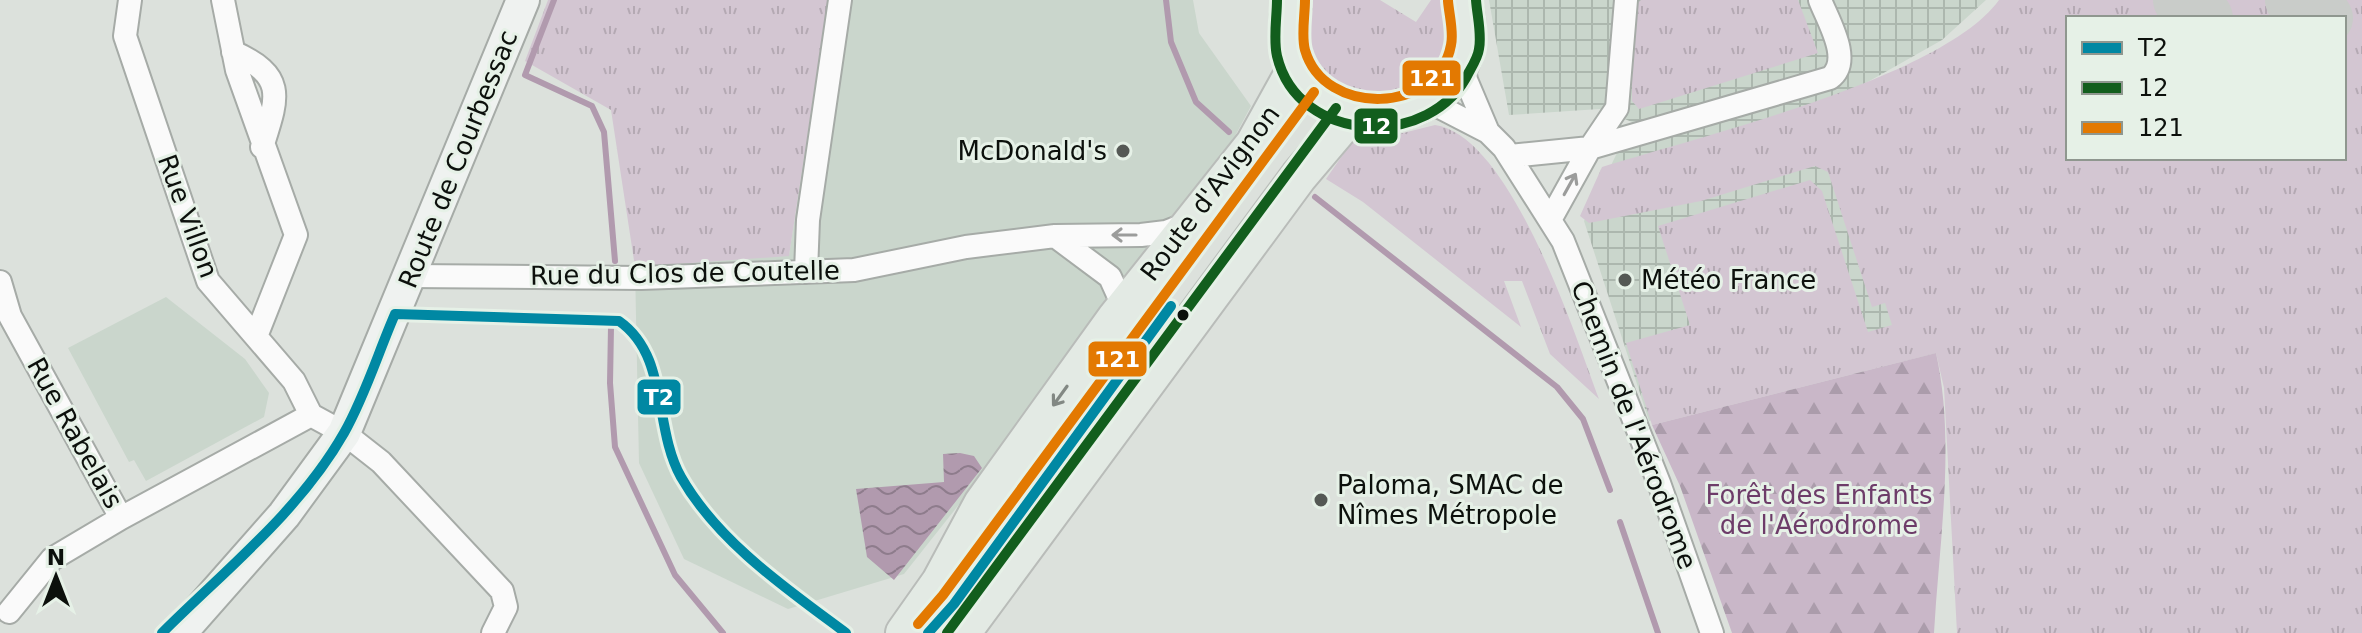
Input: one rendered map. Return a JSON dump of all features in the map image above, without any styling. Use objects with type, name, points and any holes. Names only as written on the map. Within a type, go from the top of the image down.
[{"type":"main road","points":[[1291,0],[1287,23],[1289,46],[1296,68],[1325,100],[1356,115],[1393,116],[1428,101],[1443,89],[1462,56],[1466,21],[1462,0]]},
{"type":"main road","name":"Route d'Avignon","points":[[904,633],[940,582],[982,504],[1124,308],[1254,144],[1296,68]]},
{"type":"main road","points":[[962,633],[1294,183],[1343,124],[1356,115]]},
{"type":"street","name":"Rue Villon","points":[[130,0],[125,36],[208,281],[257,334],[294,381],[311,415]]},
{"type":"street","points":[[223,0],[233,52],[262,147],[296,235],[257,334]]},
{"type":"street","name":"Route de Courbessac","points":[[180,633],[284,515],[344,433],[523,0]]},
{"type":"street","points":[[806,272],[808,220],[840,0]]},
{"type":"street","points":[[1550,220],[1590,148],[1617,108],[1626,0]]},
{"type":"street","points":[[1510,156],[1590,148],[1835,75],[1841,58],[1820,0]]},
{"type":"street","points":[[233,52],[260,64],[273,80],[276,102],[262,147]]},
{"type":"street","name":"Chemin de l'Aérodrome","points":[[1462,56],[1466,80],[1488,132],[1510,156],[1570,258],[1659,483],[1712,633]]},
{"type":"street","name":"Chemin de l'Aérodrome","points":[[1428,101],[1488,132]]},
{"type":"street","name":"Rue du Clos de Coutelle","points":[[409,276],[641,278],[854,270],[966,247],[1055,236],[1141,235],[1166,232],[1192,223]]},
{"type":"street","points":[[1055,236],[1110,277],[1124,308]]},
{"type":"street","name":"Rue Rabelais","points":[[0,282],[10,316],[121,518],[311,415]]},
{"type":"street","points":[[311,415],[344,433],[381,462],[502,591],[506,607],[493,633]]},
{"type":"street","points":[[9,612],[52,559],[121,518]]},
{"type":"shaded area","points":[[828,0],[1193,0],[1199,33],[1251,106],[1203,196],[904,574],[788,609],[684,559],[639,463],[635,267],[789,255]]},
{"type":"shaded area","points":[[1489,0],[1986,0],[1942,40],[1857,88],[1936,353],[1649,421],[1584,221],[1632,122],[1600,109],[1509,115]]},
{"type":"shaded area","points":[[166,297],[245,359],[269,393],[264,417],[146,481],[134,460],[129,462],[68,348]]},
{"type":"green space","points":[[548,0],[828,0],[789,256],[635,267],[611,110],[525,61]]},
{"type":"green space","points":[[1311,0],[1380,0],[1416,22],[1431,0],[1445,0],[1451,33],[1446,56],[1430,76],[1390,99],[1365,98],[1347,91],[1319,69],[1310,54],[1305,37],[1305,19]]},
{"type":"green space","points":[[1641,0],[1798,0],[1818,53],[1639,109],[1632,101],[1632,8]]},
{"type":"green space","points":[[1999,0],[2362,0],[2362,633],[1957,633],[1944,388],[1936,353],[1652,425],[1626,343],[1690,325],[1658,226],[1810,180],[1822,191],[1868,332],[1892,325],[1885,303],[1872,307],[1828,172],[1815,166],[1701,201],[1589,223],[1580,216],[1602,167],[1816,102],[1927,55],[1970,28]]},
{"type":"green space","points":[[1435,125],[1463,137],[1489,163],[1514,200],[1557,287],[1599,399],[1550,354],[1522,281],[1504,281],[1521,327],[1363,202],[1326,179],[1353,140],[1379,139]]},
{"type":"green space","name":"Forêt des Enfants de l'Aérodrome","points":[[1936,353],[1942,387],[1945,457],[1934,633],[1732,633],[1680,486],[1652,425]]},
{"type":"water","points":[[943,454],[974,456],[982,468],[894,580],[867,557],[856,489],[944,482]]},
{"type":"waterway","points":[[554,0],[525,75],[592,106],[604,132],[615,261]]},
{"type":"waterway","points":[[1166,0],[1171,42],[1196,102],[1229,132]]},
{"type":"waterway","points":[[1315,197],[1557,387],[1583,419],[1610,490]]},
{"type":"waterway","points":[[611,327],[610,383],[615,447],[675,575],[723,633]]},
{"type":"waterway","points":[[1620,522],[1658,633]]},
{"type":"taxiway","points":[[2181,0],[2202,16]]},
{"type":"taxiway","points":[[2293,0],[2321,16]]},
{"type":"transit line","name":"12","points":[[1277,0],[1277,56],[1290,85],[1311,107],[1337,121],[1367,127],[1398,125],[1426,115],[1451,97],[1469,72],[1478,52],[1480,37],[1476,0]]},
{"type":"transit line","name":"121","points":[[1305,0],[1304,44],[1316,72],[1334,87],[1356,96],[1380,99],[1404,95],[1425,85],[1442,68],[1452,40],[1448,1]]},
{"type":"transit line","name":"121","points":[[918,624],[943,595],[1314,92]]},
{"type":"transit line","name":"12","points":[[947,633],[1336,108]]},
{"type":"transit line","name":"T2","points":[[928,633],[954,604],[1171,306]]},
{"type":"transit line","name":"T2","points":[[395,314],[619,321],[635,336],[646,353],[672,457],[696,501],[755,563],[846,633]]},
{"type":"transit line","name":"T2","points":[[162,633],[260,539],[326,462],[358,404],[395,314]]},
{"type":"place","name":"McDonald's","points":[[1123,151]]},
{"type":"place","name":"Météo France","points":[[1625,280]]},
{"type":"place","name":"Paloma, SMAC de Nîmes Métropole","points":[[1321,500]]}]
